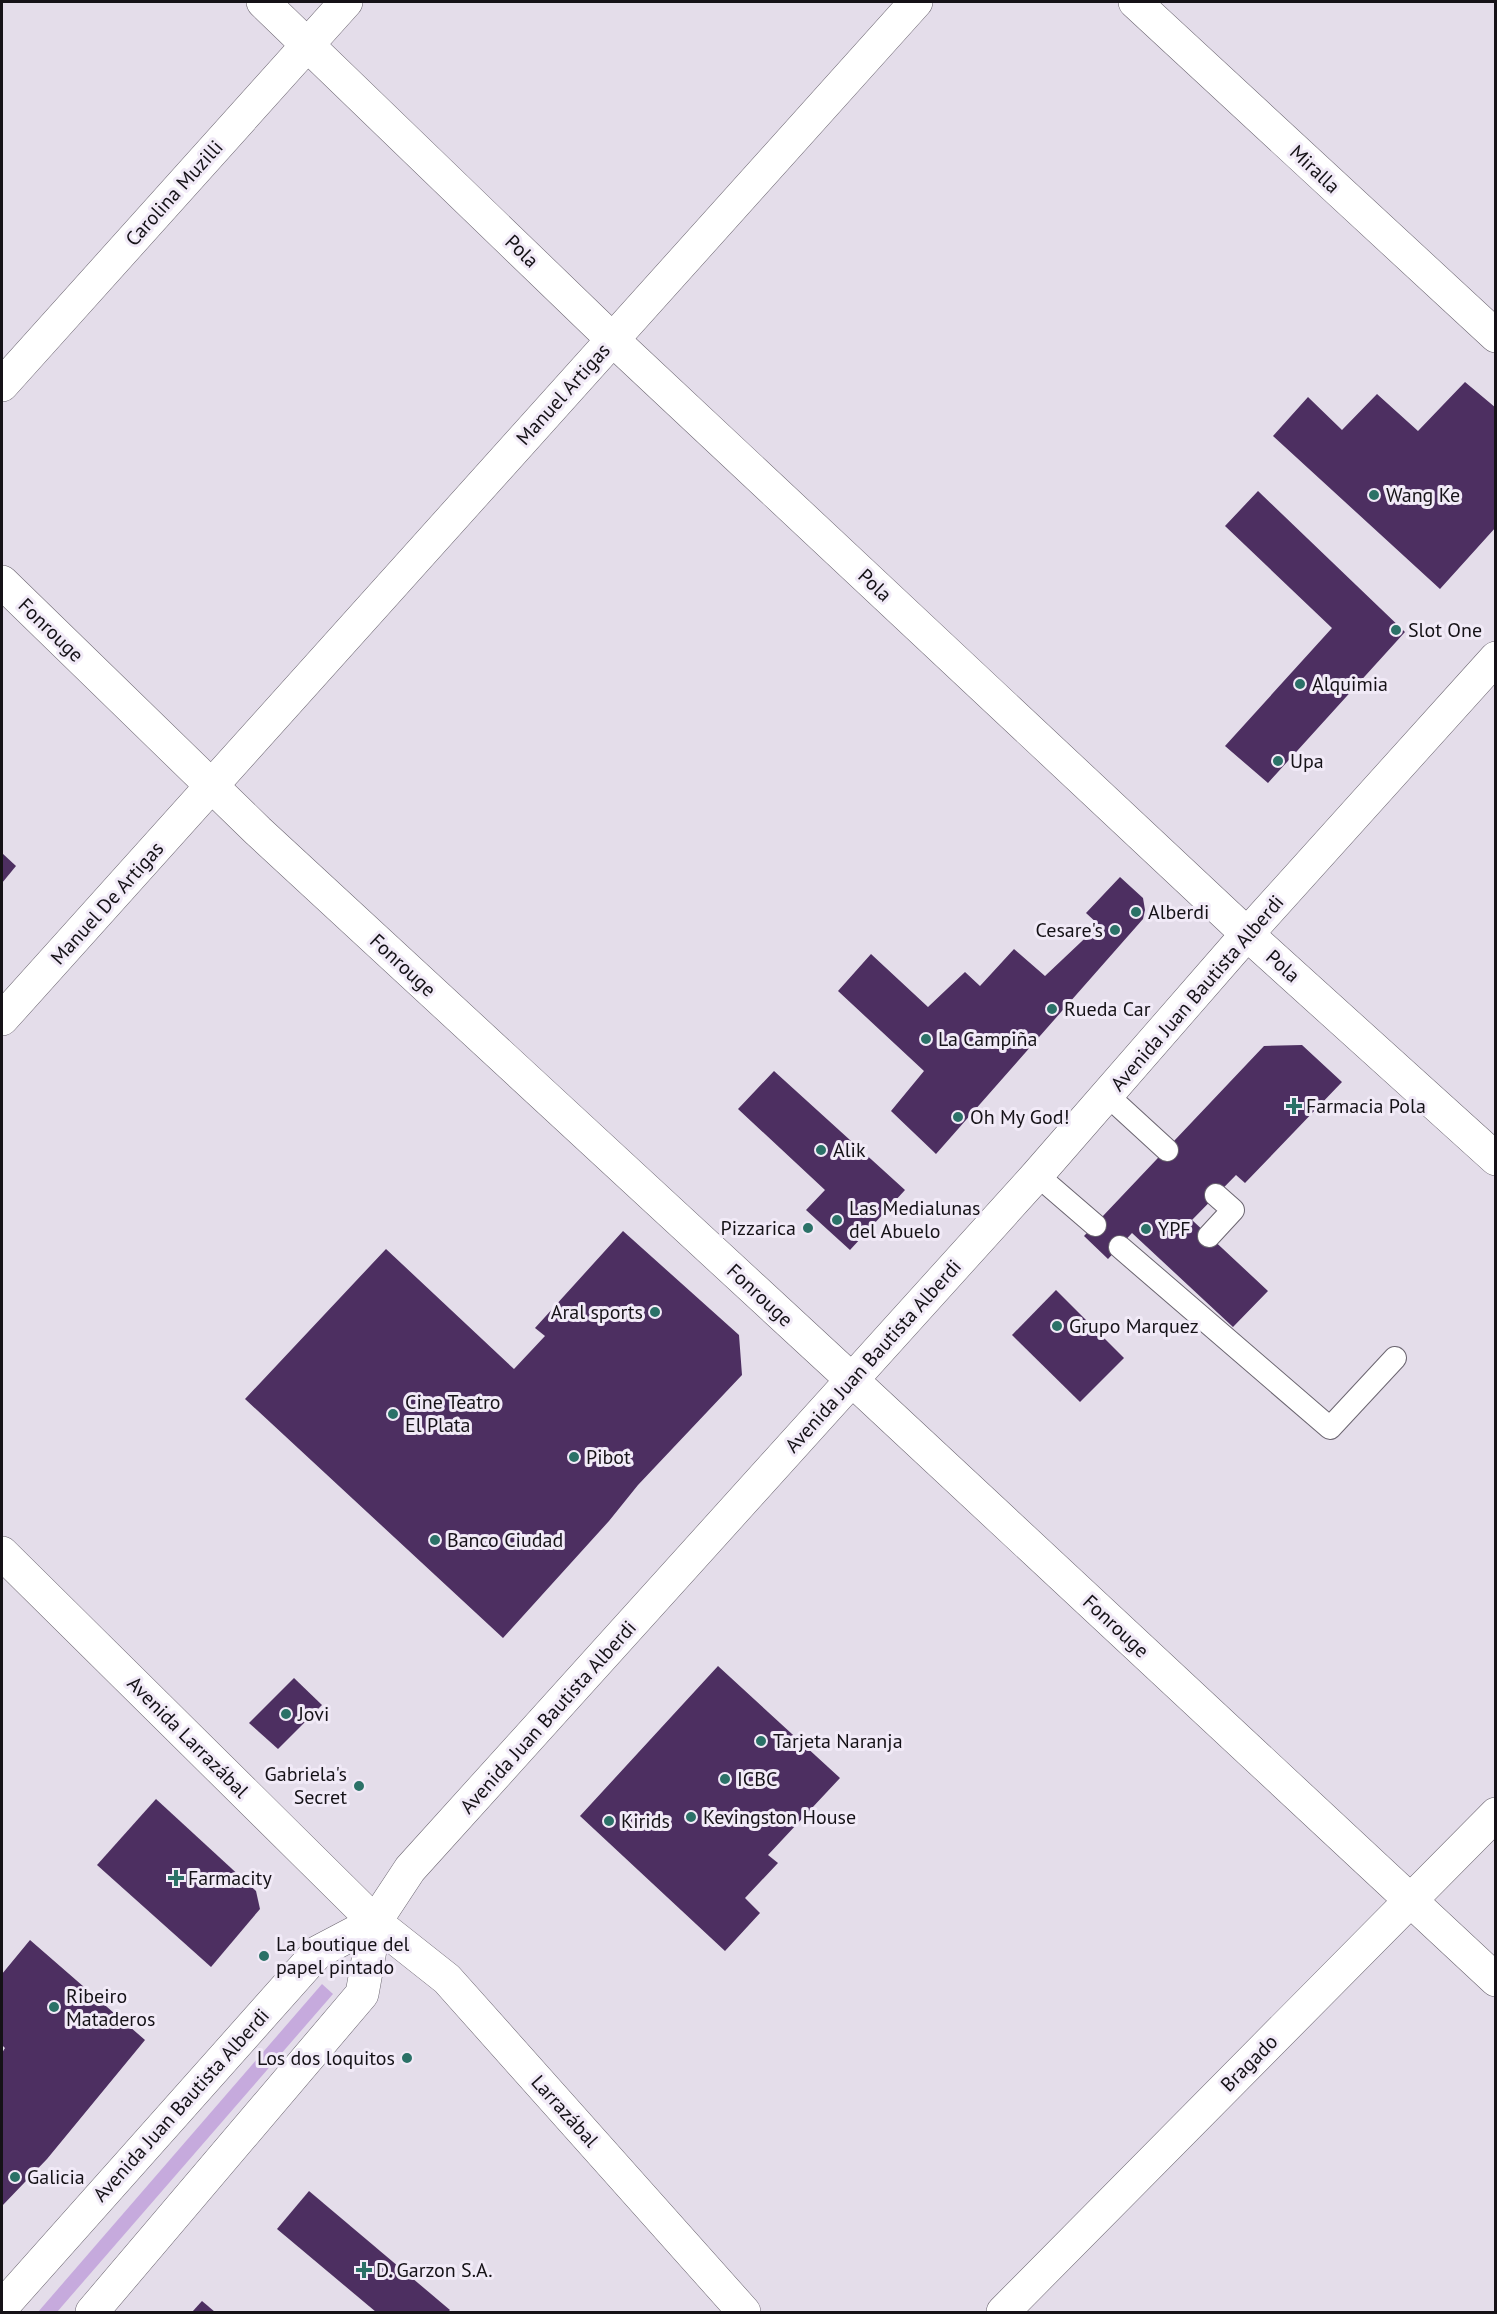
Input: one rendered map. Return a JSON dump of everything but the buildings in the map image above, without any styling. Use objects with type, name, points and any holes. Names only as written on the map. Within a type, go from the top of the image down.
[{"type":"street","name":"Pola","points":[[263,2],[612,339],[1247,934],[1496,1159]]},
{"type":"street","name":"Carolina Muzilli","points":[[2,384],[346,2]]},
{"type":"street","name":"Manuel Artigas","points":[[211,786],[916,2]]},
{"type":"street","name":"Miralla","points":[[1135,2],[1496,336]]},
{"type":"street","name":"Fonrouge","points":[[2,582],[211,786],[1496,1980]]},
{"type":"street","name":"Avenida Juan Bautista Alberdi","points":[[92,2313],[362,1994],[375,1922],[410,1869],[1037,1176],[1247,934],[1496,658]]},
{"type":"street","name":"Manuel De Artigas","points":[[2,1019],[211,786]]},
{"type":"street","name":"Avenida Larrazábal","points":[[2,1553],[375,1922]]},
{"type":"street","name":"Bragado","points":[[1003,2313],[1496,1815]]},
{"type":"street","name":"Avenida Juan Bautista Alberdi","points":[[2,2307],[318,1952],[375,1922]]},
{"type":"street","name":"Larrazábal","points":[[375,1922],[447,1978],[744,2313]]},
{"type":"lane","points":[[1107,1095],[1167,1150]]},
{"type":"lane","points":[[1037,1176],[1095,1225]]},
{"type":"lane","points":[[1209,1236],[1233,1210],[1216,1195]]},
{"type":"lane","points":[[1120,1247],[1169,1279],[1330,1428],[1395,1359]]},
{"type":"shaded area","points":[[322,1984],[333,1994],[57,2312],[38,2312]]},
{"type":"place","name":"Wang Ke","points":[[1374,495]]},
{"type":"place","name":"Slot One","points":[[1396,630]]},
{"type":"place","name":"Alquimia","points":[[1300,684]]},
{"type":"place","name":"Upa","points":[[1278,761]]},
{"type":"place","name":"Alberdi","points":[[1136,912]]},
{"type":"place","name":"Cesare's","points":[[1115,930]]},
{"type":"place","name":"Rueda Car","points":[[1052,1009]]},
{"type":"place","name":"La Campiña","points":[[926,1039]]},
{"type":"place","name":"Farmacia Pola","points":[[1294,1106]]},
{"type":"place","name":"Oh My God!","points":[[958,1117]]},
{"type":"place","name":"Alik","points":[[821,1150]]},
{"type":"place","name":"Las Medialunas del Abuelo","points":[[837,1220]]},
{"type":"place","name":"Pizzarica","points":[[808,1228]]},
{"type":"place","name":"YPF","points":[[1146,1229]]},
{"type":"place","name":"Aral sports","points":[[655,1312]]},
{"type":"place","name":"Grupo Marquez","points":[[1057,1326]]},
{"type":"place","name":"Cine Teatro El Plata","points":[[393,1414]]},
{"type":"place","name":"Pibot","points":[[574,1457]]},
{"type":"place","name":"Banco Ciudad","points":[[435,1540]]},
{"type":"place","name":"Jovi","points":[[286,1714]]},
{"type":"place","name":"Tarjeta Naranja","points":[[761,1741]]},
{"type":"place","name":"ICBC","points":[[725,1779]]},
{"type":"place","name":"Gabriela's Secret","points":[[359,1786]]},
{"type":"place","name":"Kevingston House","points":[[691,1817]]},
{"type":"place","name":"Kirids","points":[[609,1821]]},
{"type":"place","name":"Farmacity","points":[[176,1878]]},
{"type":"place","name":"La boutique del papel pintado","points":[[264,1956]]},
{"type":"place","name":"Ribeiro Mataderos","points":[[54,2007]]},
{"type":"place","name":"Los dos loquitos","points":[[407,2058]]},
{"type":"place","name":"Galicia","points":[[15,2177]]},
{"type":"place","name":"D. Garzon S.A.","points":[[364,2270]]}]
